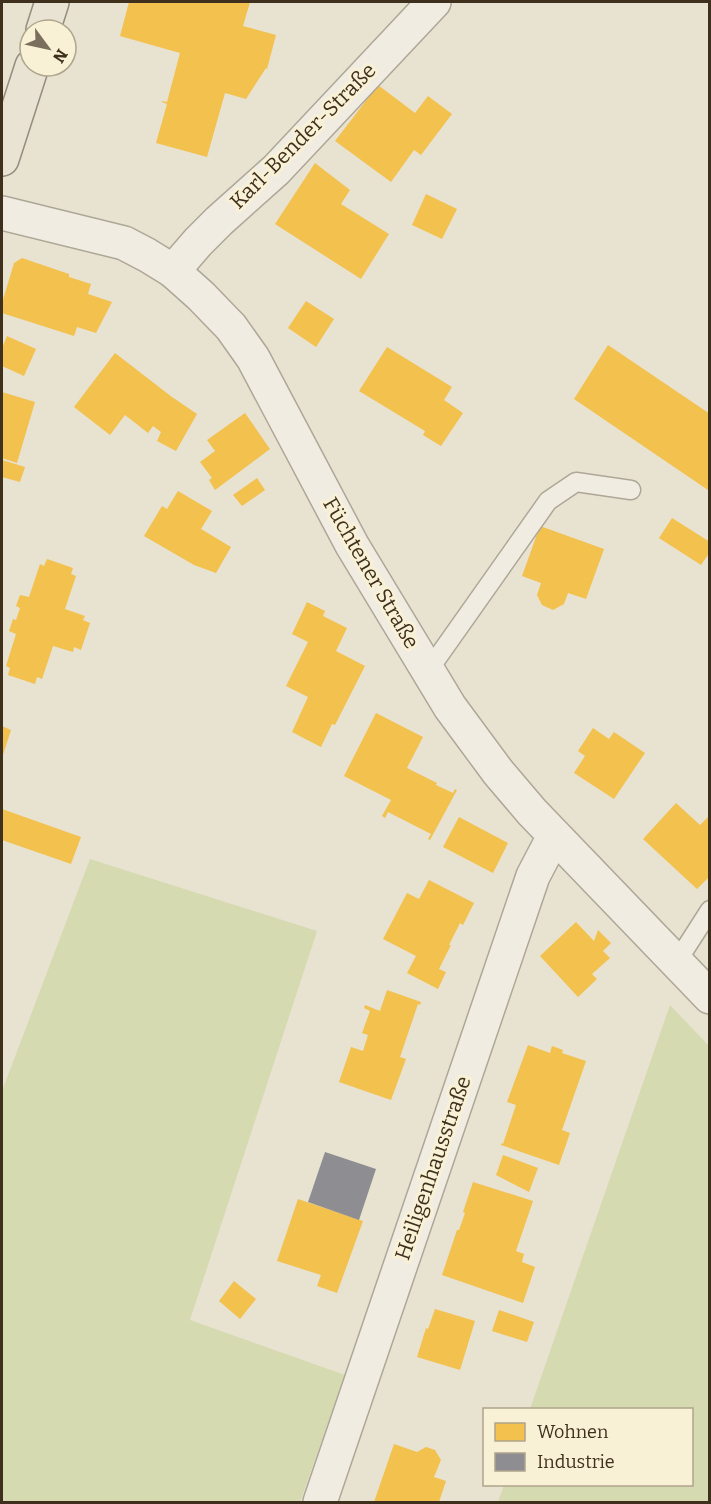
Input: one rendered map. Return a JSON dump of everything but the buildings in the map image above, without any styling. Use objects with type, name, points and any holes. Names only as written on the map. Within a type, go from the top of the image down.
[{"type":"main road","points":[[47,18],[52,2]]},
{"type":"main road","points":[[2,159],[28,78]]},
{"type":"street","name":"Karl-Bender-Straße","points":[[172,271],[219,221],[276,170],[434,2]]},
{"type":"street","name":"Füchtener Straße","points":[[2,213],[124,243],[172,271],[201,296],[231,327],[253,358],[352,545],[450,707],[498,772],[554,836],[710,997]]},
{"type":"street","name":"Heiligenhausstraße","points":[[320,1503],[529,887],[554,836]]},
{"type":"lane","points":[[428,671],[549,501],[576,482],[631,490]]},
{"type":"lane","points":[[676,963],[710,910]]},
{"type":"green space","points":[[90,859],[317,931],[190,1320],[345,1375],[300,1502],[2,1502],[2,1091]]},
{"type":"green space","points":[[670,1005],[709,1046],[709,1502],[498,1502],[504,1486],[693,1486],[693,1408],[530,1408]]}]
